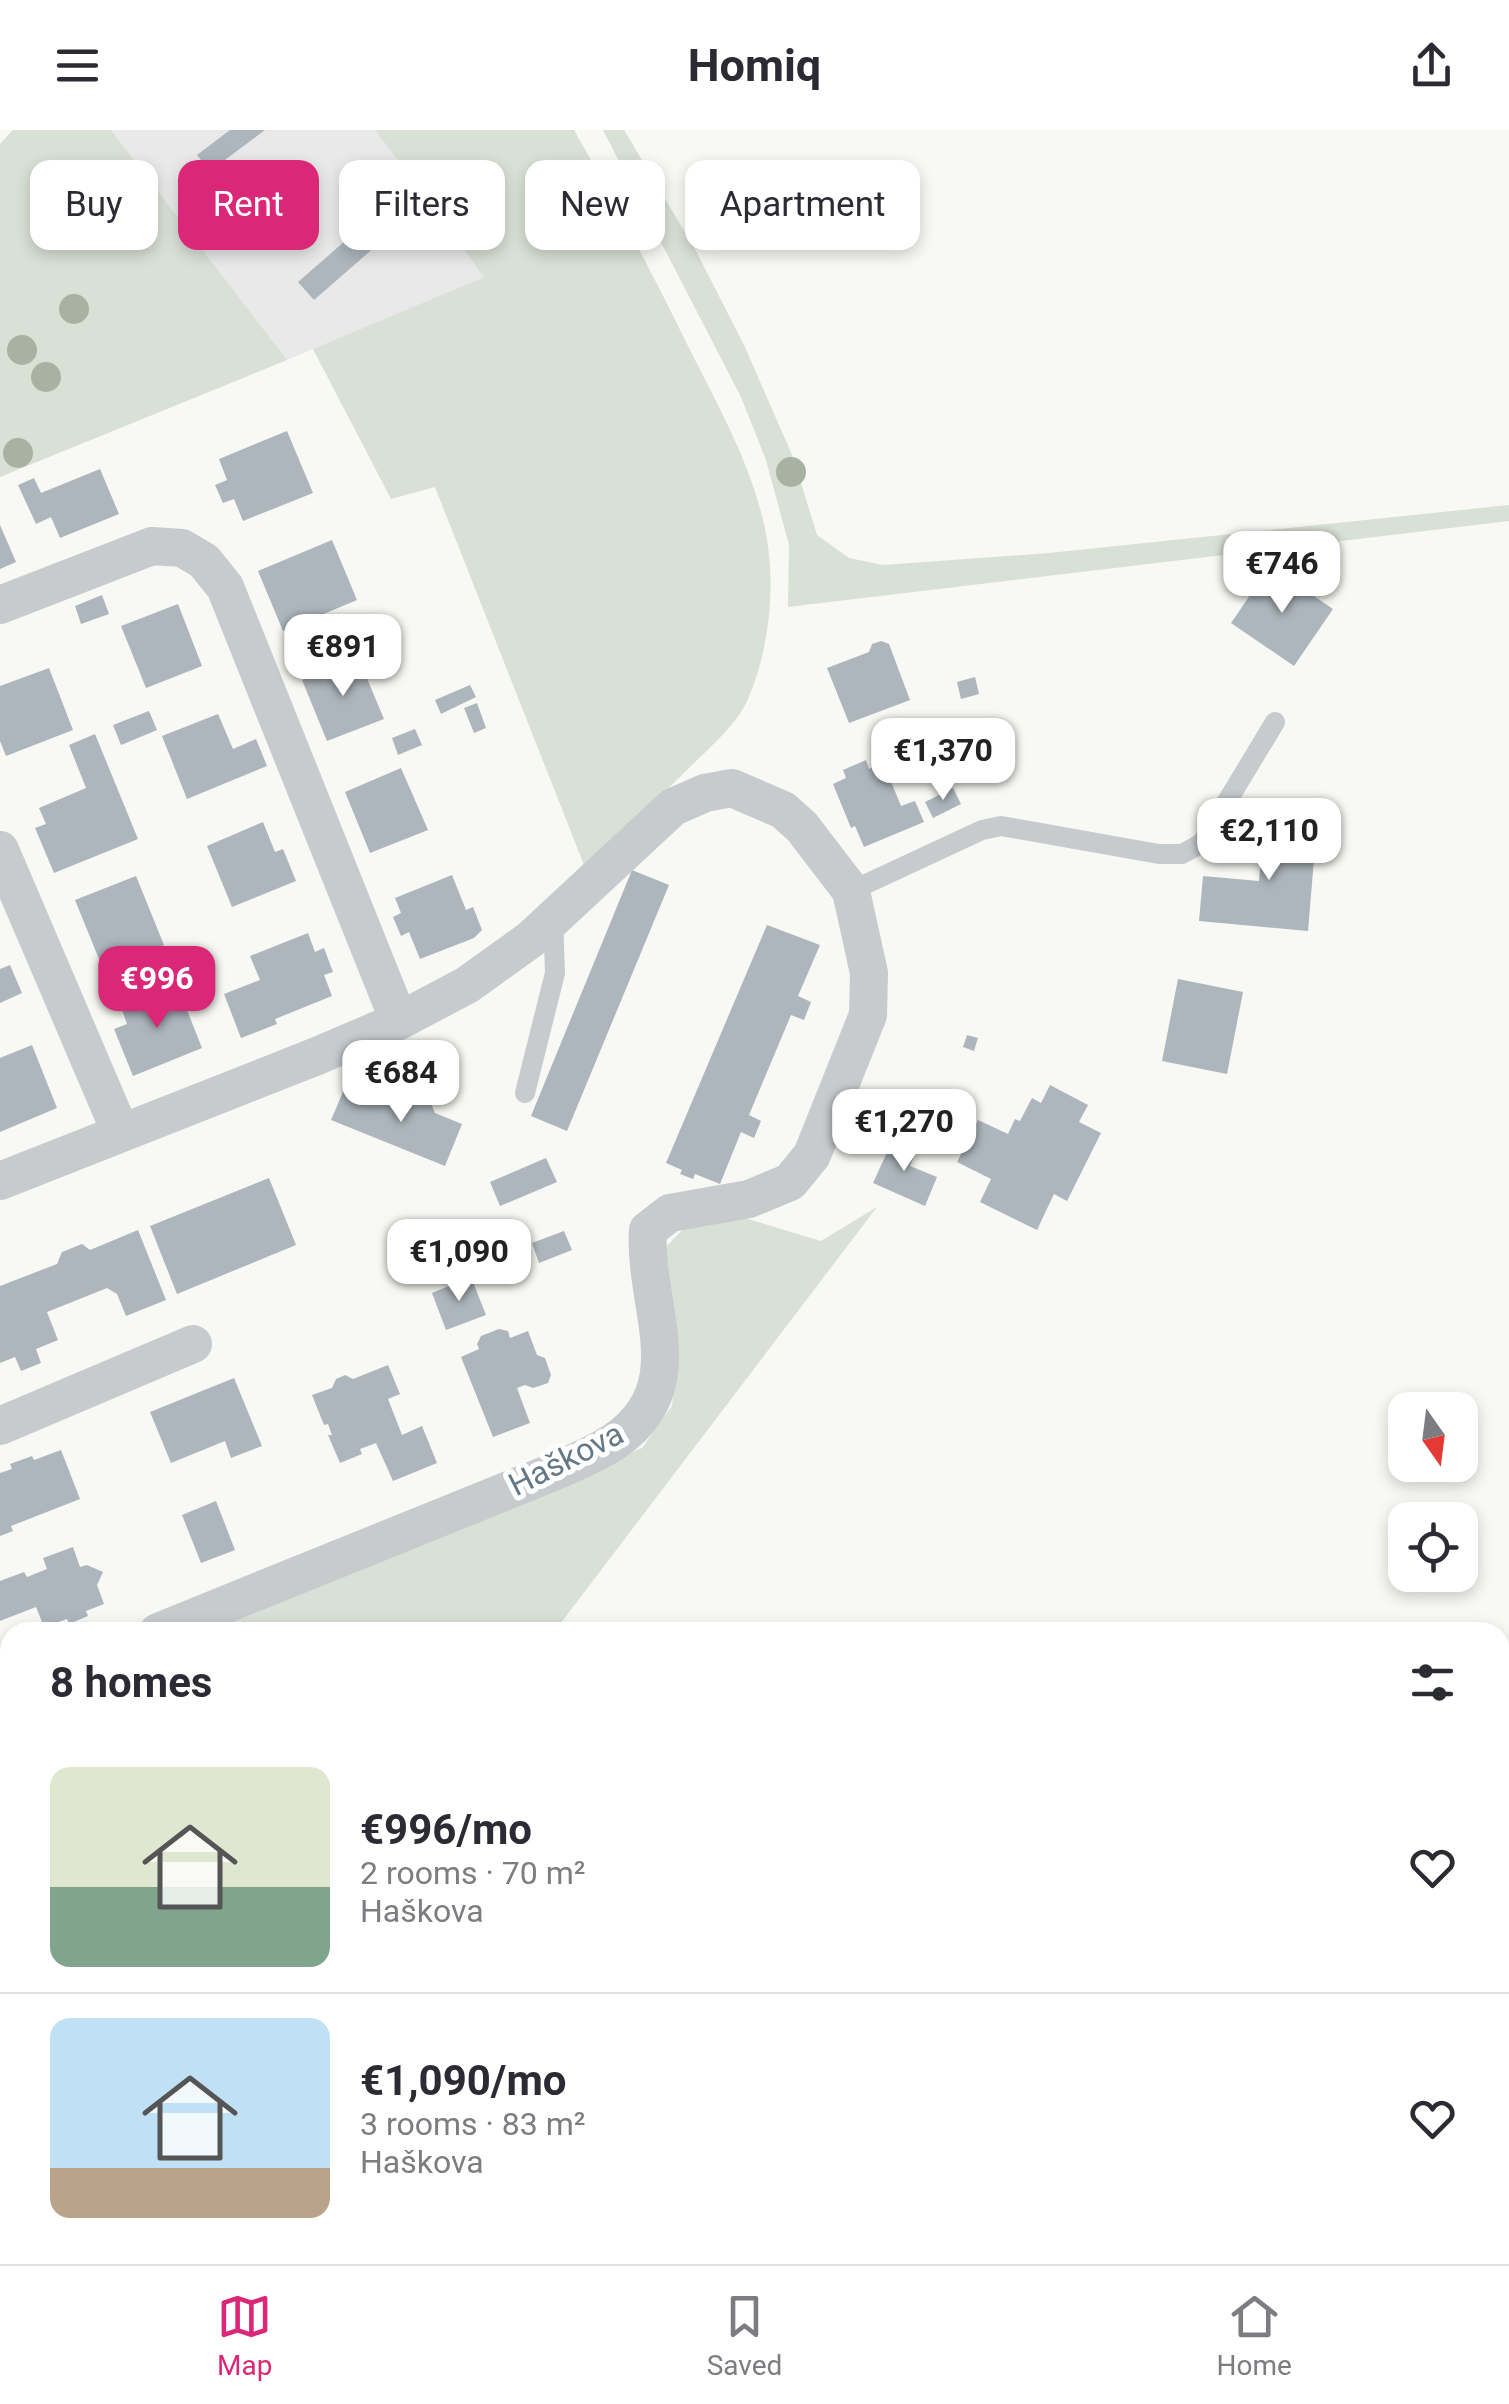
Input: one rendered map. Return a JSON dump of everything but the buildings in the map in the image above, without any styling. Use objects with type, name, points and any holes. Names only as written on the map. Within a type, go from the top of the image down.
[{"type":"street","points":[[0,605],[152,546],[182,548],[204,561],[224,587],[398,1021]]},
{"type":"street","name":"Haškova","points":[[0,1181],[398,1021],[467,985],[531,939],[672,808],[705,793],[732,788],[783,810],[802,827],[851,891],[869,973],[868,1015],[812,1155],[790,1182],[749,1198],[670,1213],[648,1230],[646,1260],[661,1356],[658,1388],[644,1416],[614,1442],[558,1470],[183,1622]]},
{"type":"street","points":[[0,850],[120,1131]]},
{"type":"street","points":[[0,1426],[192,1344]]},
{"type":"lane","points":[[851,891],[982,830],[1002,826],[1159,854],[1182,854],[1202,844],[1276,722]]},
{"type":"lane","points":[[525,1092],[555,973],[554,918]]},
{"type":"shaded area","points":[[13,130],[111,130],[134,160],[30,160],[30,250],[158,250],[158,191],[178,218],[178,250],[203,250],[287,360],[0,477],[0,144]]},
{"type":"shaded area","points":[[111,130],[375,130],[397,160],[339,160],[339,250],[464,250],[484,277],[287,360],[203,250],[319,250],[319,160],[178,160],[178,218],[158,191],[158,160],[134,160]]},
{"type":"shaded area","points":[[375,130],[574,130],[590,160],[525,160],[525,250],[639,250],[722,413],[763,520],[770,564],[769,611],[762,656],[748,699],[721,736],[586,870],[435,487],[391,499],[313,349],[484,277],[464,250],[505,250],[505,160],[397,160]]},
{"type":"shaded area","points":[[603,130],[624,130],[642,160],[619,160]]},
{"type":"shaded area","points":[[665,199],[685,232],[685,250],[696,250],[744,345],[793,457],[817,535],[849,558],[883,565],[1049,553],[1509,505],[1509,521],[788,607],[789,545],[766,460],[741,397],[665,250]]},
{"type":"shaded area","points":[[877,1207],[562,1622],[233,1622],[642,1448],[672,1406],[677,1355],[661,1252],[689,1223],[738,1216],[821,1241]]}]
